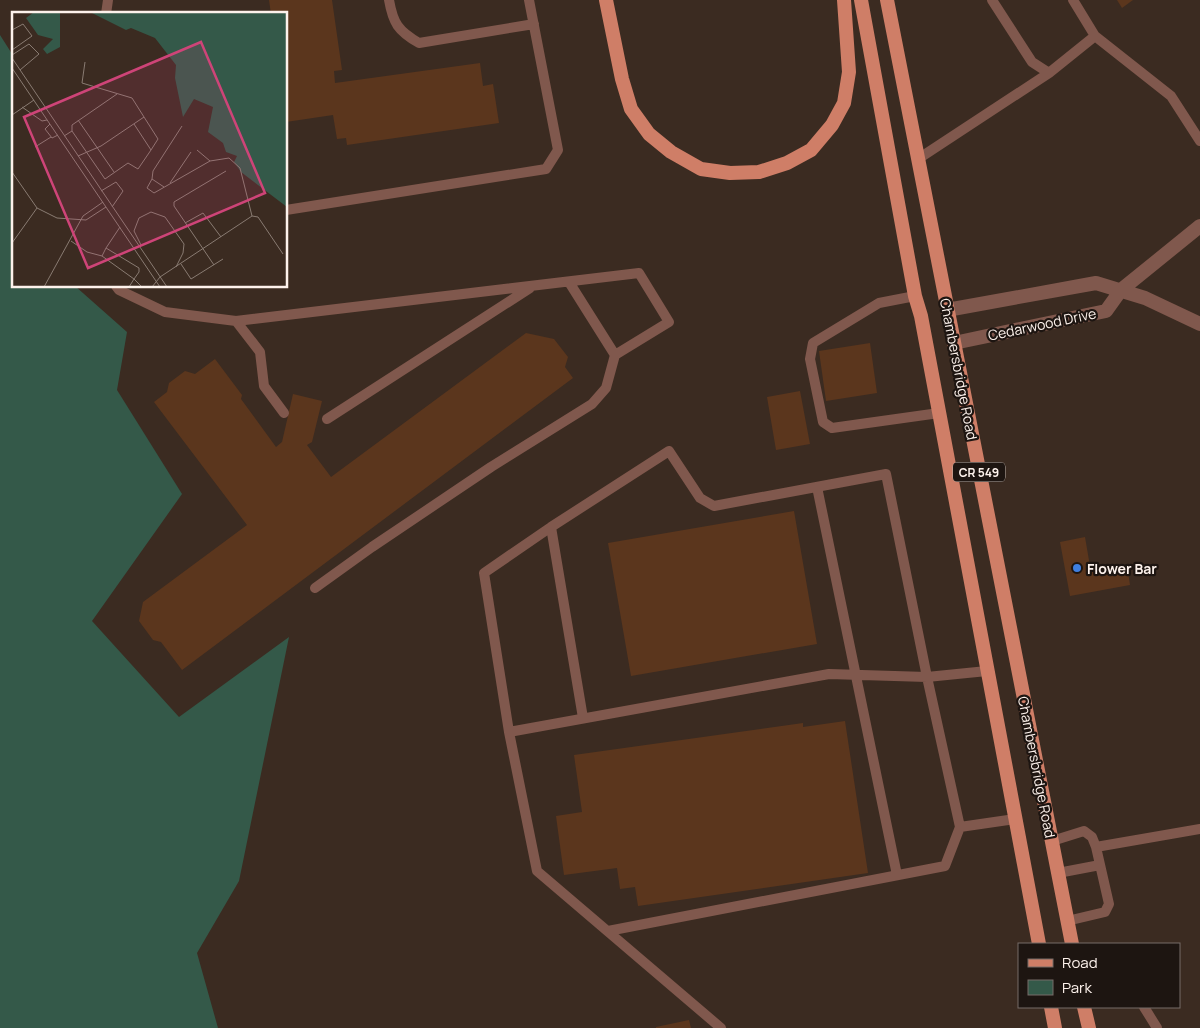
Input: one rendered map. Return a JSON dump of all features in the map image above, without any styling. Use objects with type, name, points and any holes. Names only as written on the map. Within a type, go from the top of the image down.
[{"type":"main road","points":[[606,0],[622,79],[631,108],[649,134],[671,152],[702,169],[730,173],[758,172],[788,163],[811,150],[832,125],[844,103],[849,72],[844,0]]},
{"type":"main road","name":"Chambersbridge Road","points":[[861,0],[915,296],[921,316],[1039,943]]},
{"type":"main road","name":"Chambersbridge Road","points":[[887,0],[1072,943]]},
{"type":"main road","points":[[1050,1008],[1054,1028]]},
{"type":"main road","points":[[1084,1008],[1089,1028]]},
{"type":"street","name":"Cedarwood Drive","points":[[954,343],[1106,311],[1121,290],[1200,226]]},
{"type":"street","name":"Cedarwood Drive","points":[[947,310],[1096,284],[1121,290]]},
{"type":"street","points":[[1121,290],[1144,298],[1200,324]]},
{"type":"lane","points":[[389,0],[393,19],[404,34],[419,43],[534,24]]},
{"type":"lane","points":[[288,210],[546,169],[558,150],[529,0]]},
{"type":"lane","points":[[992,0],[1032,62],[1049,73]]},
{"type":"lane","points":[[1073,0],[1095,36],[1171,96],[1200,140]]},
{"type":"lane","points":[[918,159],[1049,73],[1095,36]]},
{"type":"lane","points":[[118,288],[164,312],[236,321],[639,272],[669,322],[615,355],[606,388],[592,404],[491,467],[315,588]]},
{"type":"lane","points":[[569,282],[615,355]]},
{"type":"lane","points":[[327,420],[533,286]]},
{"type":"lane","points":[[915,296],[879,303],[813,343],[810,359],[819,404],[823,422],[832,428],[939,413]]},
{"type":"lane","points":[[236,321],[260,352],[264,386],[284,413]]},
{"type":"lane","points":[[608,931],[945,866],[960,827],[927,678],[886,474],[714,506],[700,498],[669,450],[484,573],[509,732],[537,871],[721,1028]]},
{"type":"lane","points":[[817,487],[897,875]]},
{"type":"lane","points":[[551,527],[583,718]]},
{"type":"lane","points":[[509,732],[829,674],[927,678],[987,670]]},
{"type":"lane","points":[[960,827],[1015,819]]},
{"type":"lane","points":[[1096,847],[1200,828]]},
{"type":"lane","points":[[1052,841],[1084,831],[1092,837],[1109,904],[1105,912],[1067,921]]},
{"type":"lane","points":[[1058,872],[1100,865]]},
{"type":"lane","points":[[1145,1008],[1157,1028]]},
{"type":"green space","points":[[0,35],[12,54],[12,288],[77,288],[127,332],[117,390],[182,494],[92,621],[179,717],[289,637],[239,881],[197,953],[218,1028],[0,1028]]},
{"type":"building","points":[[269,0],[332,0],[342,70],[334,71],[335,83],[480,63],[483,86],[493,84],[499,123],[347,145],[346,138],[337,139],[333,115],[288,122],[288,12],[271,12]]},
{"type":"building","points":[[1117,0],[1133,0],[1122,8]]},
{"type":"building","points":[[526,333],[554,339],[568,357],[565,367],[573,378],[182,670],[161,642],[153,640],[139,621],[143,602],[247,525],[154,402],[167,392],[169,383],[185,371],[195,374],[215,359],[242,395],[241,399],[276,447],[282,442],[293,394],[322,401],[312,442],[307,445],[331,477]]},
{"type":"building","points":[[870,343],[877,393],[826,401],[819,351]]},
{"type":"building","points":[[800,391],[810,444],[776,450],[767,397]]},
{"type":"building","points":[[794,511],[817,644],[631,676],[608,543]]},
{"type":"building","points":[[1085,537],[1091,572],[1127,565],[1130,585],[1070,596],[1060,542]]},
{"type":"building","points":[[845,721],[868,873],[638,906],[635,887],[620,889],[617,868],[564,875],[556,816],[582,812],[574,755],[803,723],[803,727]]},
{"type":"building","points":[[689,1020],[691,1028],[656,1028],[656,1027]]},
{"type":"place","name":"Flower Bar","points":[[1077,568]]}]
